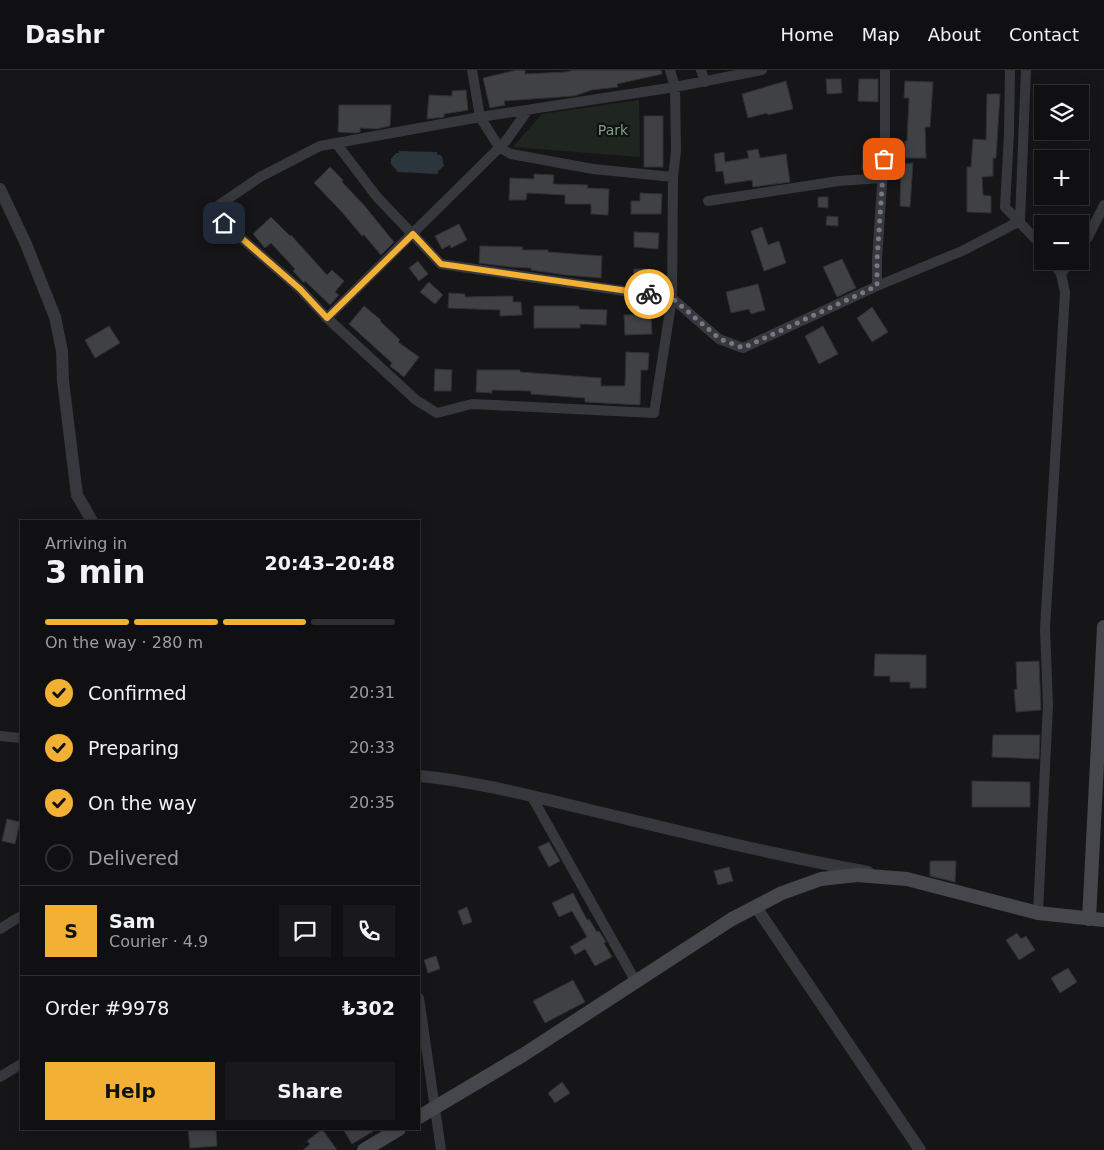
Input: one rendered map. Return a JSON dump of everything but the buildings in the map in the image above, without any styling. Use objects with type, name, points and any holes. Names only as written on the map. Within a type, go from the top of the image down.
[{"type":"main road","points":[[1089,919],[1104,627]]},
{"type":"main road","points":[[420,1116],[523,1055],[732,919],[782,893],[821,879],[857,875],[907,879],[1038,913],[1104,920]]},
{"type":"main road","points":[[364,1150],[397,1130]]},
{"type":"street","points":[[472,70],[480,118],[499,147],[511,154],[593,169],[673,177]]},
{"type":"street","points":[[670,70],[675,87],[676,151],[673,177],[672,298],[654,413],[472,404],[437,413],[416,400],[327,318],[300,289],[224,223],[218,215],[219,205],[260,177],[320,146],[528,110],[675,87],[705,82],[762,70]]},
{"type":"street","points":[[701,70],[705,82]]},
{"type":"street","points":[[877,286],[886,70]]},
{"type":"street","points":[[1010,70],[1005,207],[1034,237]]},
{"type":"street","points":[[1020,222],[1026,70]]},
{"type":"street","points":[[327,318],[505,142],[528,110]]},
{"type":"street","points":[[336,143],[377,197],[441,264],[672,298],[720,339],[743,348],[877,286],[962,251],[1020,222]]},
{"type":"street","points":[[708,201],[839,181],[883,178]]},
{"type":"street","points":[[0,189],[26,244],[55,317],[62,351],[63,381],[77,495],[91,520]]},
{"type":"street","points":[[1089,235],[1104,205]]},
{"type":"street","points":[[1038,913],[1048,705],[1045,629],[1065,292],[1058,270]]},
{"type":"street","points":[[1061,274],[1064,270]]},
{"type":"street","points":[[0,736],[20,738]]},
{"type":"street","points":[[420,776],[444,778],[799,859],[907,879]]},
{"type":"street","points":[[532,797],[636,982]]},
{"type":"street","points":[[756,907],[920,1150]]},
{"type":"street","points":[[0,929],[20,917]]},
{"type":"street","points":[[420,1004],[441,1150]]},
{"type":"street","points":[[0,1077],[20,1065]]},
{"type":"green space","name":"Park","points":[[639,100],[640,157],[513,147],[542,114]]},
{"type":"shaded area","points":[[399,151],[437,152],[437,154],[442,156],[444,166],[438,171],[438,174],[398,172],[391,164],[391,159]]},
{"type":"way so far","points":[[649,294],[672,298],[720,339],[743,348],[877,286],[884,159]]},
{"type":"route","points":[[224,223],[300,289],[327,318],[413,234],[441,264],[649,294]]}]
